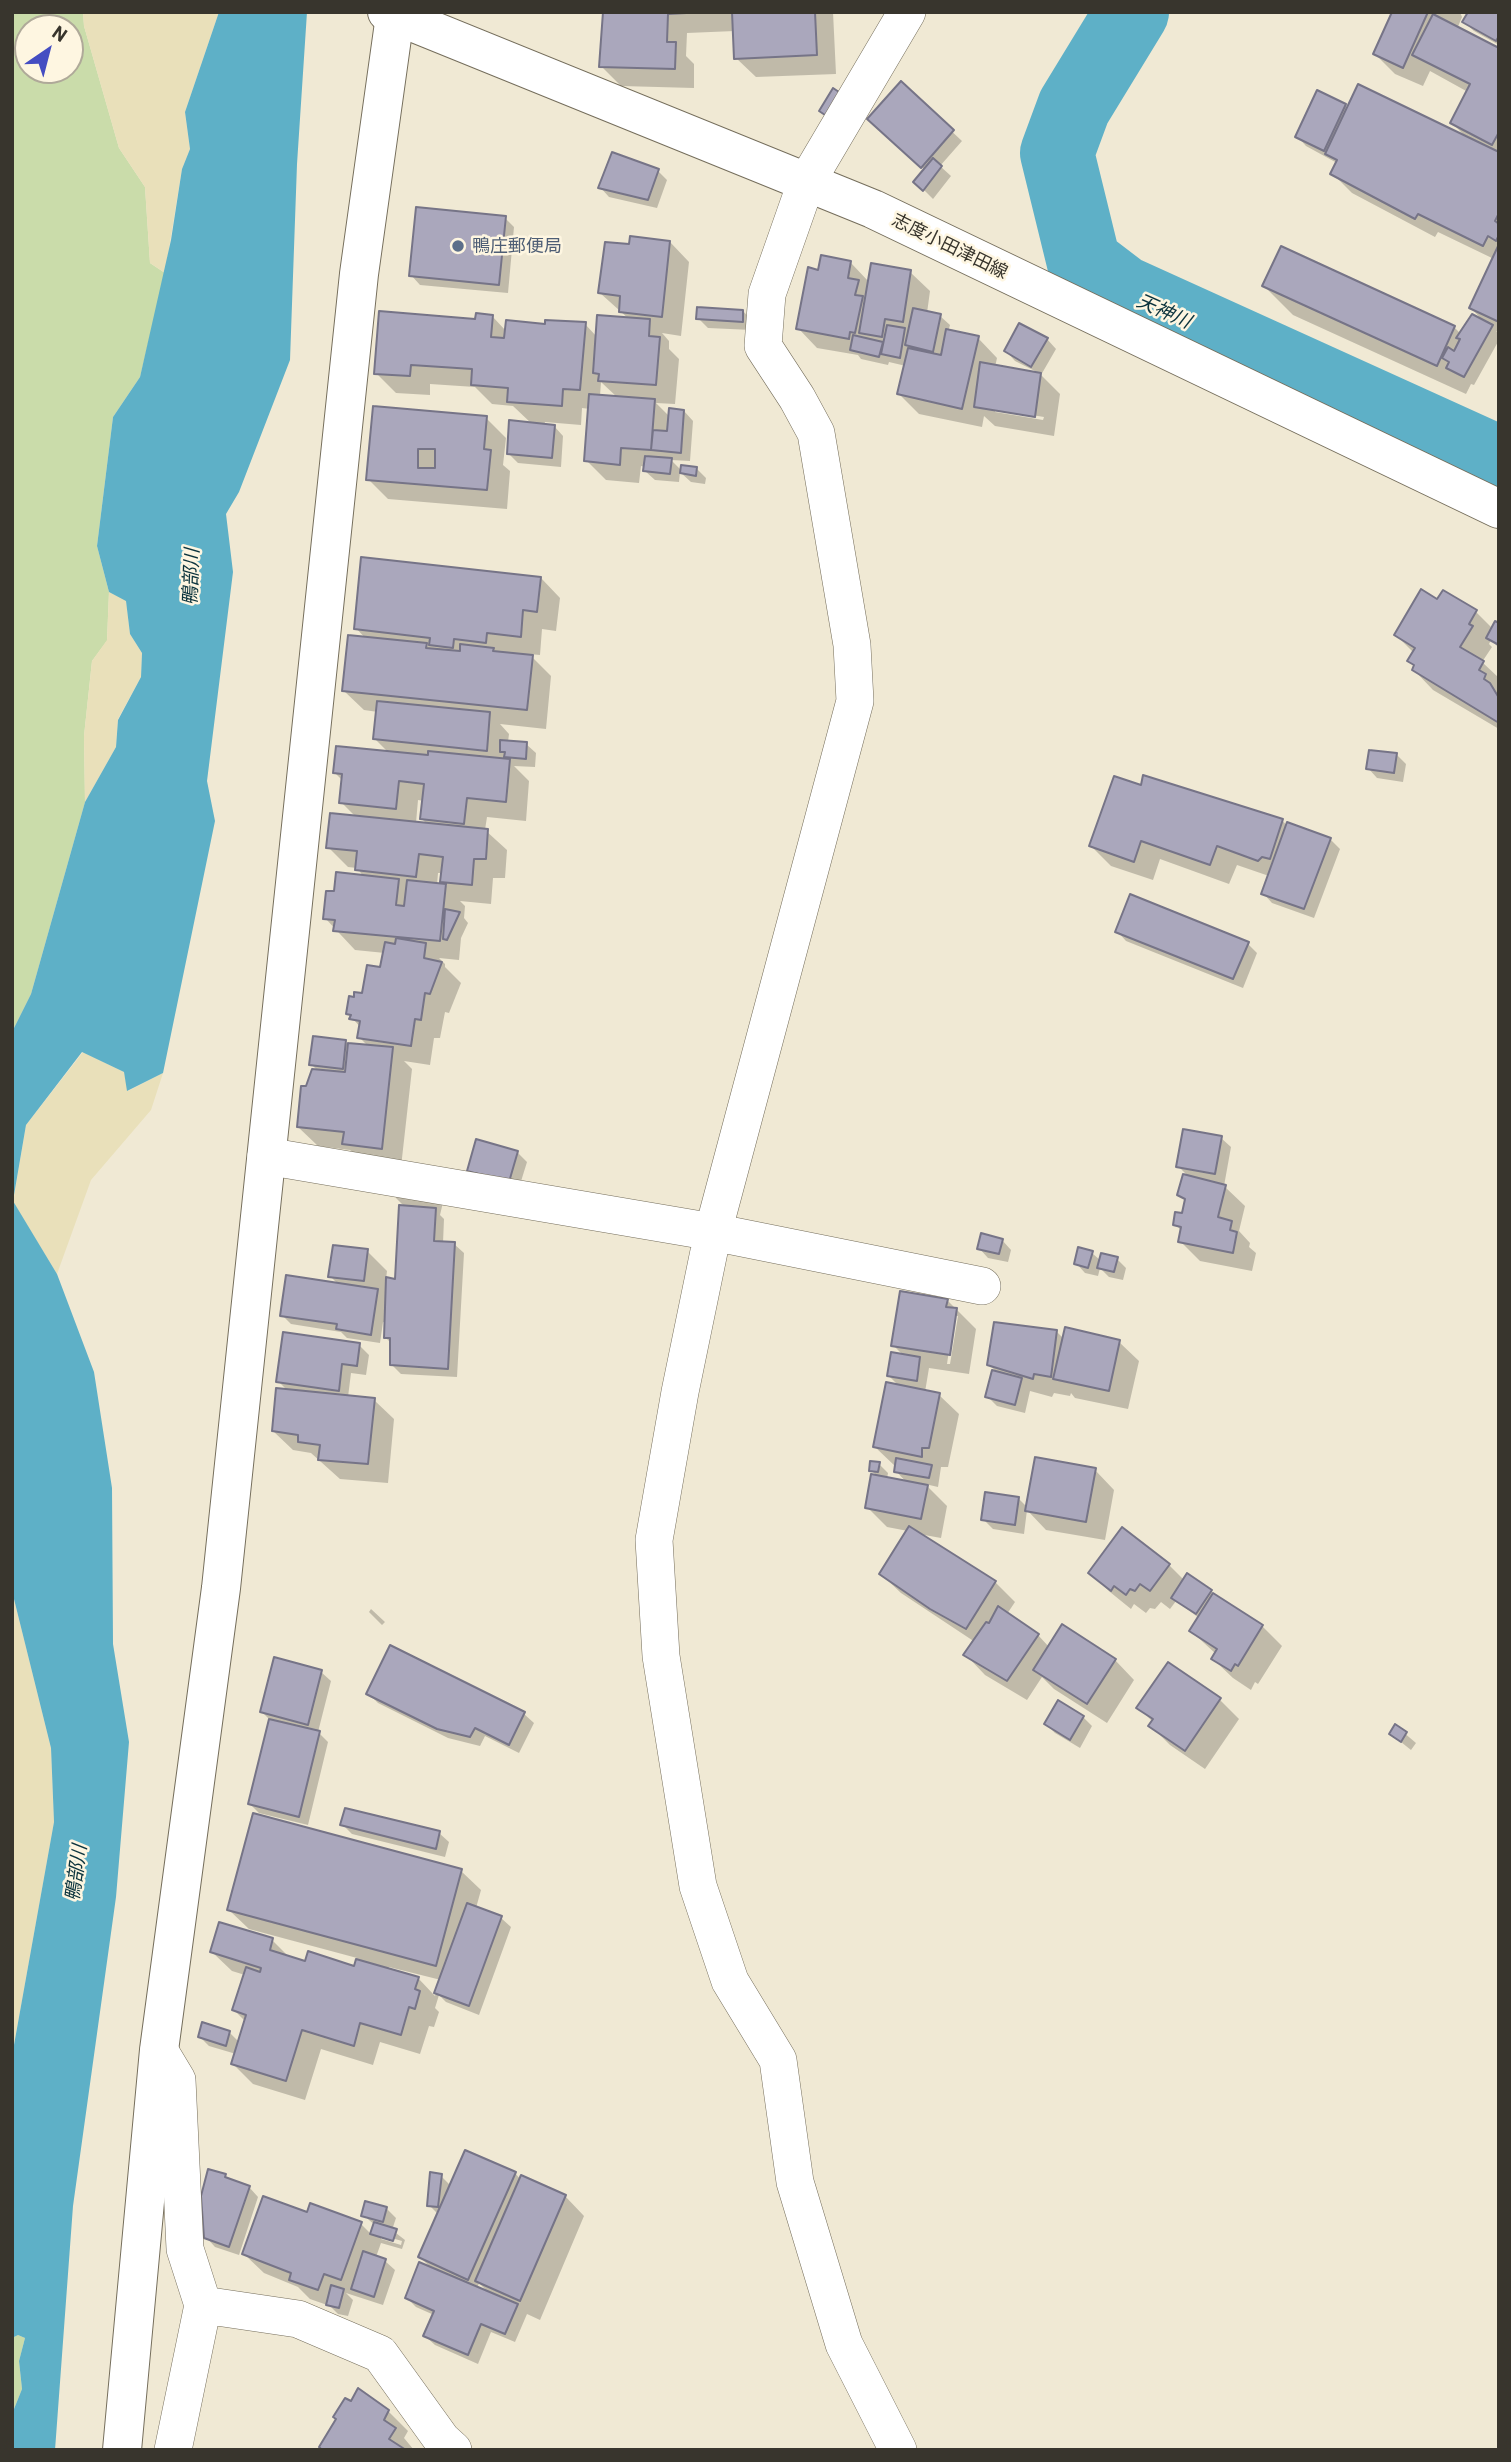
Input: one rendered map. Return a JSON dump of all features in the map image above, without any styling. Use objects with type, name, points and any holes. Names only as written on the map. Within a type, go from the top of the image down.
[{"type":"street","points":[[898,2450],[844,2344],[795,2182],[778,2060],[730,1980],[698,1886],[661,1656],[654,1540],[680,1392],[713,1232],[855,701],[852,645],[816,433],[763,346],[767,294],[806,183],[907,12]]},
{"type":"street","points":[[122,2450],[159,2049],[221,1588],[357,288],[393,13]]},
{"type":"street","name":"志度小田津田線","points":[[393,13],[873,209],[1499,509]]},
{"type":"street","points":[[266,1156],[713,1232],[982,1286]]},
{"type":"street","points":[[159,2049],[177,2080],[185,2249],[203,2305],[173,2450]]},
{"type":"street","points":[[203,2305],[298,2319],[380,2354],[442,2441],[453,2450]]},
{"type":"green space","points":[[12,12],[83,12],[14,14],[14,84],[84,84],[84,26],[119,148],[145,187],[150,263],[165,273],[140,377],[113,417],[97,546],[109,592],[107,641],[92,661],[84,736],[85,802],[31,994],[12,1032]]},
{"type":"green space","points":[[18,2335],[25,2338],[19,2361],[22,2389],[12,2414],[12,2338]]},
{"type":"sand","points":[[219,12],[185,112],[190,149],[182,169],[165,273],[150,263],[145,187],[119,148],[84,26],[83,14]]},
{"type":"sand","points":[[109,592],[126,600],[130,634],[142,653],[141,677],[118,719],[116,747],[85,802],[84,736],[92,661],[107,640]]},
{"type":"sand","points":[[83,1052],[124,1072],[128,1091],[163,1073],[151,1110],[91,1180],[57,1274],[13,1202],[26,1125]]},
{"type":"sand","points":[[12,1591],[51,1748],[54,1822],[12,2056]]},
{"type":"water","name":"鴨部川","points":[[219,12],[307,12],[297,164],[290,360],[239,492],[226,514],[233,572],[207,781],[215,821],[163,1073],[127,1091],[124,1072],[82,1052],[26,1125],[13,1201],[57,1274],[94,1372],[112,1488],[113,1644],[129,1742],[116,1897],[73,2206],[55,2450],[12,2450],[12,2414],[22,2389],[19,2361],[25,2338],[18,2335],[12,2338],[12,2056],[54,1822],[51,1748],[12,1591],[12,1032],[31,994],[85,802],[116,747],[118,720],[141,677],[142,653],[130,634],[126,601],[109,592],[97,546],[113,417],[140,377],[171,240],[182,169],[190,149],[185,112]]},
{"type":"building","points":[[603,12],[705,12],[668,14],[667,42],[676,42],[675,69],[599,67]]},
{"type":"building","points":[[732,12],[815,12],[817,55],[734,59]]},
{"type":"building","points":[[1392,12],[1428,12],[1403,68],[1373,54]]},
{"type":"building","points":[[1468,12],[1499,12],[1499,36],[1496,41],[1462,22]]},
{"type":"building","points":[[1433,14],[1499,48],[1499,132],[1492,145],[1450,123],[1470,84],[1412,55]]},
{"type":"building","points":[[901,81],[954,130],[921,168],[867,119]]},
{"type":"building","points":[[1358,84],[1499,152],[1499,213],[1495,221],[1499,224],[1499,235],[1496,241],[1488,236],[1483,246],[1418,214],[1415,219],[1330,174],[1337,160],[1325,154]]},
{"type":"building","points":[[833,88],[842,94],[828,117],[819,111]]},
{"type":"building","points":[[1317,90],[1346,104],[1324,151],[1295,137]]},
{"type":"building","points":[[612,152],[659,169],[648,200],[598,188]]},
{"type":"building","points":[[933,158],[942,166],[923,191],[913,182]]},
{"type":"building","name":"鴨庄郵便局","points":[[416,207],[506,216],[499,285],[409,276]]},
{"type":"building","points":[[630,236],[670,241],[662,317],[619,312],[620,296],[598,293],[605,242],[629,244]]},
{"type":"building","points":[[1499,244],[1499,322],[1469,308]]},
{"type":"building","points":[[1281,246],[1455,326],[1437,366],[1262,286]]},
{"type":"building","points":[[821,255],[851,261],[848,278],[859,280],[855,295],[863,296],[855,333],[850,332],[849,339],[796,329],[808,267],[818,270]]},
{"type":"building","points":[[871,263],[911,270],[903,322],[885,319],[882,337],[859,333]]},
{"type":"building","points":[[697,307],[743,310],[743,322],[696,319]]},
{"type":"building","points":[[913,308],[941,314],[933,352],[905,345]]},
{"type":"building","points":[[379,311],[475,319],[476,313],[493,315],[491,337],[504,338],[506,320],[545,324],[545,320],[586,322],[580,390],[563,389],[562,406],[507,402],[508,388],[471,385],[472,369],[411,365],[410,376],[374,374]]},
{"type":"building","points":[[1472,314],[1493,325],[1464,377],[1446,368],[1449,362],[1442,358],[1448,347],[1454,351],[1460,339],[1456,338]]},
{"type":"building","points":[[597,315],[650,319],[649,336],[660,337],[656,385],[598,381],[599,374],[593,373]]},
{"type":"building","points":[[1019,323],[1048,338],[1031,367],[1004,351]]},
{"type":"building","points":[[887,325],[905,328],[900,358],[881,354]]},
{"type":"building","points":[[946,329],[979,336],[962,409],[897,394],[908,348],[941,355]]},
{"type":"building","points":[[853,335],[883,342],[879,357],[850,350]]},
{"type":"building","points":[[980,362],[1041,373],[1035,417],[974,407]]},
{"type":"building","points":[[589,394],[655,399],[651,450],[621,448],[620,465],[584,461]]},
{"type":"building","points":[[373,406],[487,416],[484,449],[491,450],[487,490],[366,480]],"holes":[[[418,449],[435,449],[435,468],[418,468]]]},
{"type":"building","points":[[669,408],[684,410],[681,453],[651,450],[653,430],[667,431]]},
{"type":"building","points":[[509,420],[555,425],[552,458],[507,454]]},
{"type":"building","points":[[645,456],[672,458],[670,474],[643,471]]},
{"type":"building","points":[[681,465],[697,467],[696,476],[680,473]]},
{"type":"building","points":[[361,557],[541,577],[537,612],[523,610],[521,637],[487,633],[486,643],[454,639],[453,648],[429,645],[430,638],[354,629]]},
{"type":"building","points":[[1421,589],[1437,599],[1443,590],[1477,610],[1469,624],[1473,626],[1460,647],[1484,661],[1479,670],[1486,674],[1484,679],[1490,683],[1499,698],[1499,723],[1412,670],[1414,665],[1407,661],[1415,648],[1394,635]]},
{"type":"building","points":[[1495,621],[1499,623],[1499,645],[1486,638]]},
{"type":"building","points":[[348,635],[427,643],[426,648],[460,651],[460,644],[533,655],[527,710],[342,691]]},
{"type":"building","points":[[377,701],[490,712],[487,751],[373,739]]},
{"type":"building","points":[[500,740],[527,742],[526,759],[504,757],[505,752],[500,752]]},
{"type":"building","points":[[336,746],[428,755],[428,751],[510,759],[506,802],[467,798],[464,824],[420,819],[424,784],[399,781],[396,809],[339,803],[342,774],[333,773]]},
{"type":"building","points":[[1369,750],[1397,753],[1394,773],[1366,769]]},
{"type":"building","points":[[1143,775],[1283,819],[1270,859],[1262,857],[1258,861],[1217,846],[1210,865],[1141,841],[1134,862],[1089,846],[1114,776],[1141,785]]},
{"type":"building","points":[[330,813],[488,829],[486,859],[474,859],[472,885],[440,882],[443,857],[419,854],[416,877],[355,870],[357,851],[326,848]]},
{"type":"building","points":[[1287,822],[1331,838],[1304,909],[1261,894]]},
{"type":"building","points":[[336,872],[399,879],[396,905],[404,906],[407,880],[446,884],[440,941],[333,931],[335,920],[323,919],[326,891],[334,891]]},
{"type":"building","points":[[1130,894],[1249,942],[1233,979],[1115,932]]},
{"type":"building","points":[[445,909],[460,912],[447,940],[443,939]]},
{"type":"building","points":[[396,938],[426,943],[424,958],[442,962],[430,994],[425,993],[421,1020],[415,1019],[411,1046],[357,1038],[360,1021],[349,1019],[351,1015],[346,1014],[349,996],[354,997],[354,992],[362,993],[367,965],[380,967],[385,942],[395,944]]},
{"type":"building","points":[[313,1036],[346,1040],[343,1069],[309,1065]]},
{"type":"building","points":[[348,1043],[393,1047],[382,1149],[342,1144],[344,1132],[297,1127],[301,1086],[306,1086],[312,1069],[345,1072]]},
{"type":"building","points":[[1183,1129],[1222,1136],[1215,1174],[1176,1167]]},
{"type":"building","points":[[476,1139],[518,1151],[509,1182],[467,1171]]},
{"type":"building","points":[[1183,1174],[1226,1185],[1218,1217],[1232,1221],[1230,1230],[1237,1232],[1233,1253],[1178,1242],[1181,1227],[1173,1225],[1175,1212],[1182,1213],[1185,1199],[1177,1195]]},
{"type":"building","points":[[399,1205],[436,1208],[434,1241],[455,1242],[448,1369],[390,1365],[390,1338],[384,1338],[386,1277],[395,1279]]},
{"type":"building","points":[[981,1233],[1003,1239],[999,1254],[977,1249]]},
{"type":"building","points":[[333,1245],[368,1249],[364,1281],[328,1277]]},
{"type":"building","points":[[1078,1247],[1093,1251],[1088,1268],[1074,1264]]},
{"type":"building","points":[[1101,1253],[1118,1257],[1114,1272],[1097,1268]]},
{"type":"building","points":[[286,1275],[378,1289],[371,1335],[336,1329],[337,1324],[280,1316]]},
{"type":"building","points":[[900,1291],[948,1299],[946,1307],[957,1308],[950,1355],[891,1346]]},
{"type":"building","points":[[994,1322],[1057,1330],[1051,1377],[1034,1374],[1033,1379],[987,1365]]},
{"type":"building","points":[[1065,1327],[1120,1340],[1109,1391],[1053,1379]]},
{"type":"building","points":[[283,1332],[360,1343],[357,1366],[342,1364],[339,1391],[276,1382]]},
{"type":"building","points":[[891,1352],[920,1357],[917,1381],[887,1376]]},
{"type":"building","points":[[992,1370],[1022,1378],[1015,1405],[985,1397]]},
{"type":"building","points":[[886,1382],[940,1393],[929,1448],[922,1448],[922,1457],[873,1447]]},
{"type":"building","points":[[276,1388],[375,1398],[368,1464],[318,1460],[320,1445],[298,1442],[298,1435],[272,1431]]},
{"type":"building","points":[[1035,1457],[1096,1468],[1086,1522],[1025,1511]]},
{"type":"building","points":[[896,1458],[932,1465],[929,1478],[894,1472]]},
{"type":"building","points":[[870,1461],[880,1462],[878,1472],[869,1471]]},
{"type":"building","points":[[871,1474],[928,1485],[921,1519],[865,1508]]},
{"type":"building","points":[[985,1492],[1019,1497],[1015,1525],[981,1520]]},
{"type":"building","points":[[909,1526],[996,1581],[966,1629],[930,1609],[879,1574]]},
{"type":"building","points":[[1122,1527],[1170,1564],[1150,1591],[1140,1584],[1135,1591],[1130,1589],[1126,1595],[1114,1586],[1111,1591],[1088,1573]]},
{"type":"building","points":[[1187,1573],[1212,1590],[1196,1614],[1171,1598]]},
{"type":"building","points":[[1213,1593],[1263,1625],[1238,1666],[1235,1664],[1231,1671],[1211,1659],[1217,1649],[1189,1631]]},
{"type":"building","points":[[998,1606],[1039,1634],[1007,1681],[963,1655],[986,1622],[989,1623]]},
{"type":"building","points":[[1062,1624],[1116,1659],[1087,1704],[1033,1670]]},
{"type":"building","points":[[390,1645],[525,1712],[509,1745],[475,1728],[470,1737],[437,1729],[366,1694]]},
{"type":"building","points":[[274,1657],[322,1670],[308,1725],[260,1712]]},
{"type":"building","points":[[1168,1662],[1221,1698],[1185,1751],[1148,1726],[1153,1719],[1136,1708]]},
{"type":"building","points":[[1058,1700],[1084,1716],[1070,1740],[1044,1724]]},
{"type":"building","points":[[269,1719],[320,1731],[299,1817],[248,1804]]},
{"type":"building","points":[[1395,1724],[1407,1732],[1401,1742],[1389,1734]]},
{"type":"building","points":[[345,1808],[440,1831],[436,1849],[340,1825]]},
{"type":"building","points":[[253,1813],[462,1869],[436,1966],[227,1910]]},
{"type":"building","points":[[467,1903],[502,1916],[469,2006],[434,1993]]},
{"type":"building","points":[[219,1922],[273,1938],[270,1950],[305,1961],[308,1951],[354,1966],[356,1959],[419,1977],[415,1989],[420,1991],[415,2009],[409,2007],[401,2035],[360,2023],[354,2046],[302,2030],[286,2081],[231,2064],[246,2015],[232,2010],[246,1967],[260,1972],[261,1968],[210,1952]]},
{"type":"building","points":[[202,2022],[230,2031],[226,2046],[198,2037]]},
{"type":"building","points":[[465,2150],[516,2172],[468,2280],[418,2257]]},
{"type":"building","points":[[208,2169],[226,2174],[225,2177],[250,2186],[229,2247],[204,2238],[201,2196]]},
{"type":"building","points":[[430,2172],[442,2174],[438,2207],[427,2206]]},
{"type":"building","points":[[521,2175],[566,2195],[520,2301],[475,2281]]},
{"type":"building","points":[[263,2196],[307,2212],[310,2203],[362,2222],[341,2280],[324,2274],[318,2290],[289,2280],[291,2273],[242,2254]]},
{"type":"building","points":[[365,2201],[387,2207],[383,2222],[361,2216]]},
{"type":"building","points":[[374,2222],[397,2229],[393,2241],[370,2234]]},
{"type":"building","points":[[363,2251],[386,2259],[374,2297],[351,2289]]},
{"type":"building","points":[[419,2262],[518,2304],[505,2334],[481,2324],[468,2355],[423,2336],[434,2311],[405,2298]]},
{"type":"building","points":[[331,2285],[344,2289],[339,2308],[326,2305]]},
{"type":"building","points":[[358,2388],[389,2410],[384,2420],[396,2428],[389,2439],[406,2450],[322,2450],[319,2447],[345,2398],[351,2401]]},
{"type":"waterway","name":"天神川","points":[[1132,12],[1074,107],[1057,153],[1084,263],[1122,292],[1499,463]]},
{"type":"place","name":"鴨庄郵便局","points":[[458,246]]}]
